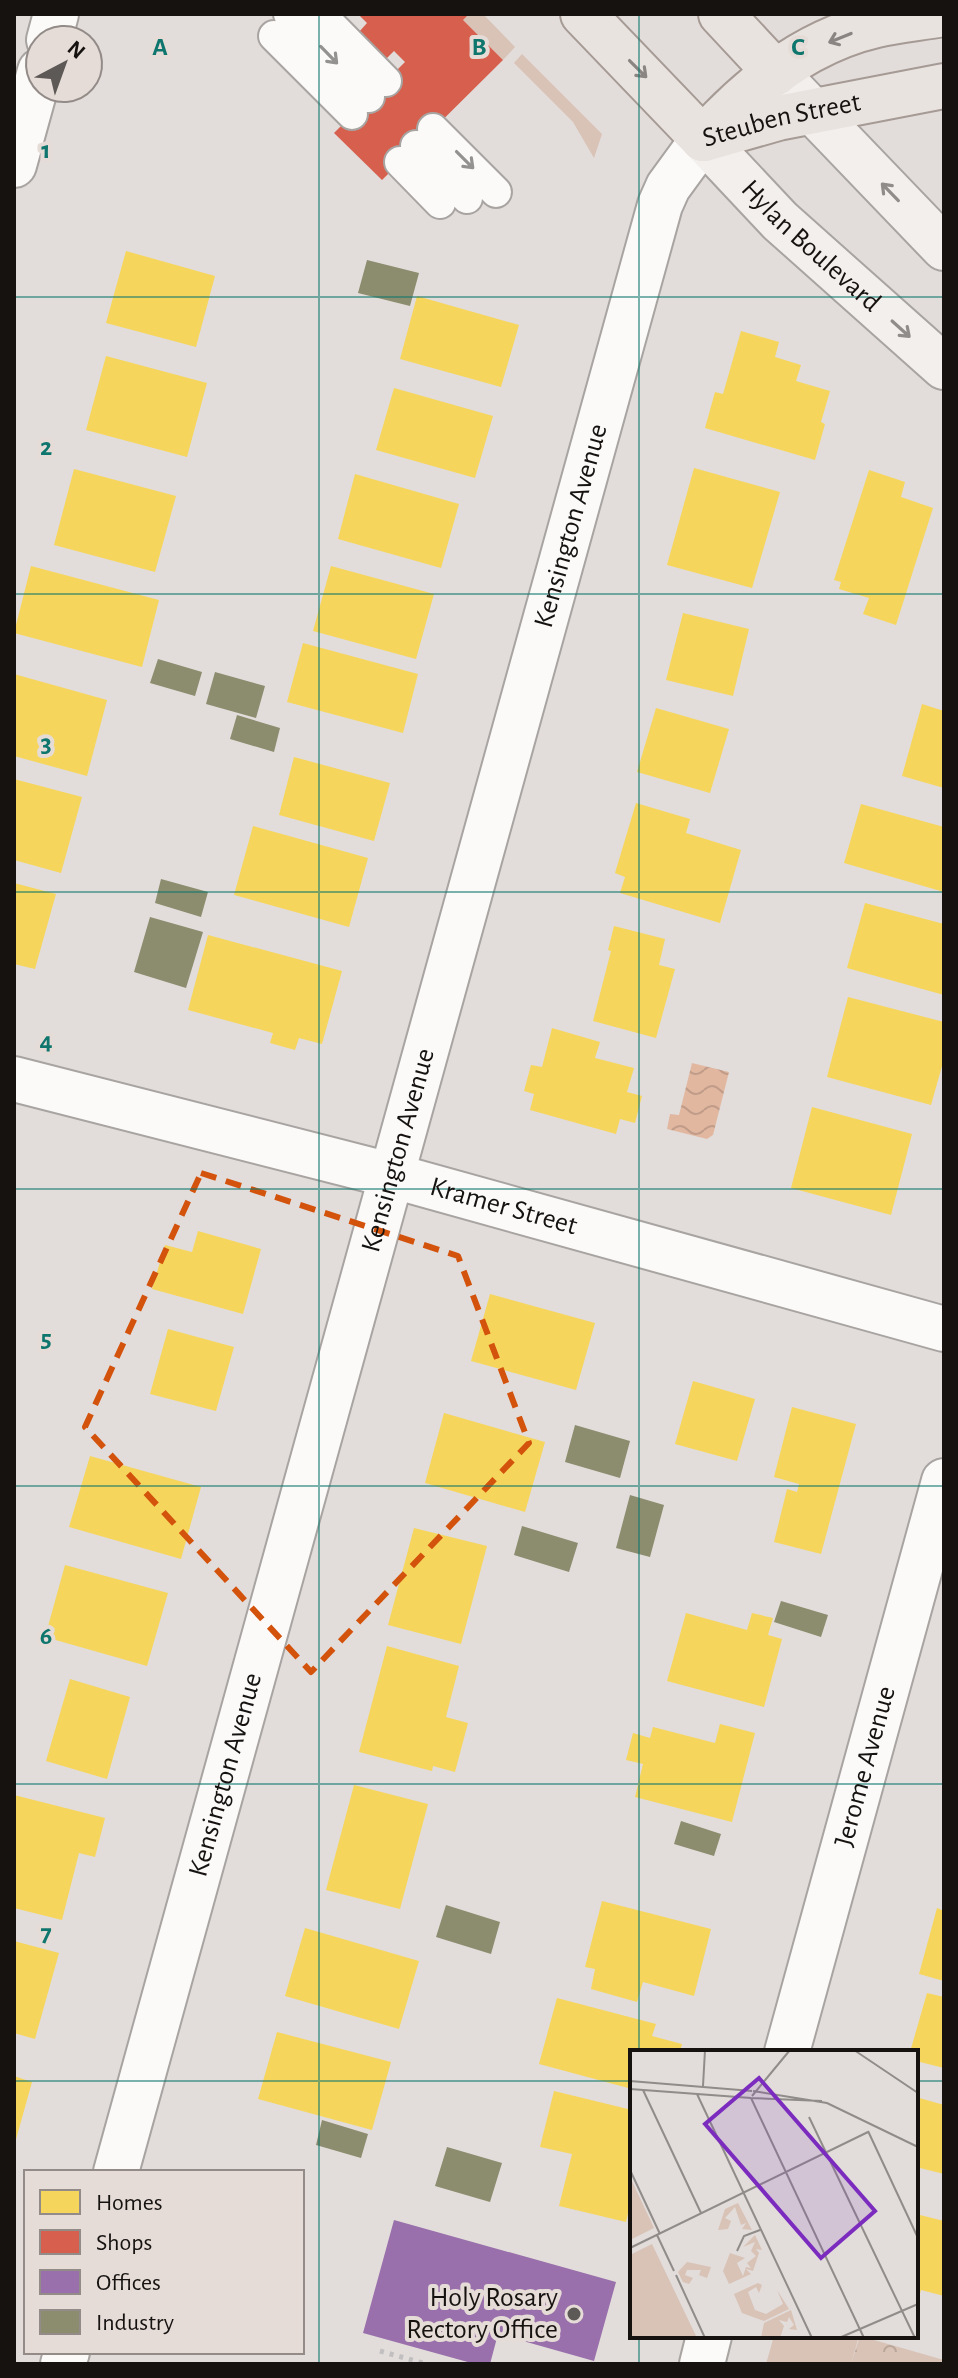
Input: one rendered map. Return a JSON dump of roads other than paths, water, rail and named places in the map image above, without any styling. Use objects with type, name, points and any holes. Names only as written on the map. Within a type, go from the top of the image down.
[{"type":"main road","name":"Hylan Boulevard","points":[[583,14],[703,139]]},
{"type":"main road","points":[[721,14],[776,73]]},
{"type":"main road","name":"Steuben Street","points":[[703,139],[741,99],[817,47],[861,29],[943,14]]},
{"type":"main road","name":"Steuben Street","points":[[703,139],[813,111],[944,86]]},
{"type":"street","points":[[776,73],[944,248]]},
{"type":"street","points":[[14,165],[31,104]]},
{"type":"street","name":"Hylan Boulevard","points":[[703,139],[780,221],[944,367]]},
{"type":"street","name":"Kensington Avenue","points":[[117,2170],[660,205],[668,187],[703,139]]},
{"type":"street","name":"Kramer Street","points":[[14,1079],[390,1175],[944,1329]]},
{"type":"street","name":"Jerome Avenue","points":[[788,2050],[944,1481]]},
{"type":"street","points":[[702,2364],[708,2338]]},
{"type":"lane","points":[[281,25],[369,97],[320,14]]},
{"type":"lane","points":[[468,198],[416,146],[468,198]]},
{"type":"water","points":[[692,1063],[729,1072],[713,1135],[707,1139],[667,1129],[670,1114],[679,1115]]},
{"type":"place","name":"Holy Rosary Rectory Office","points":[[574,2314]]}]
